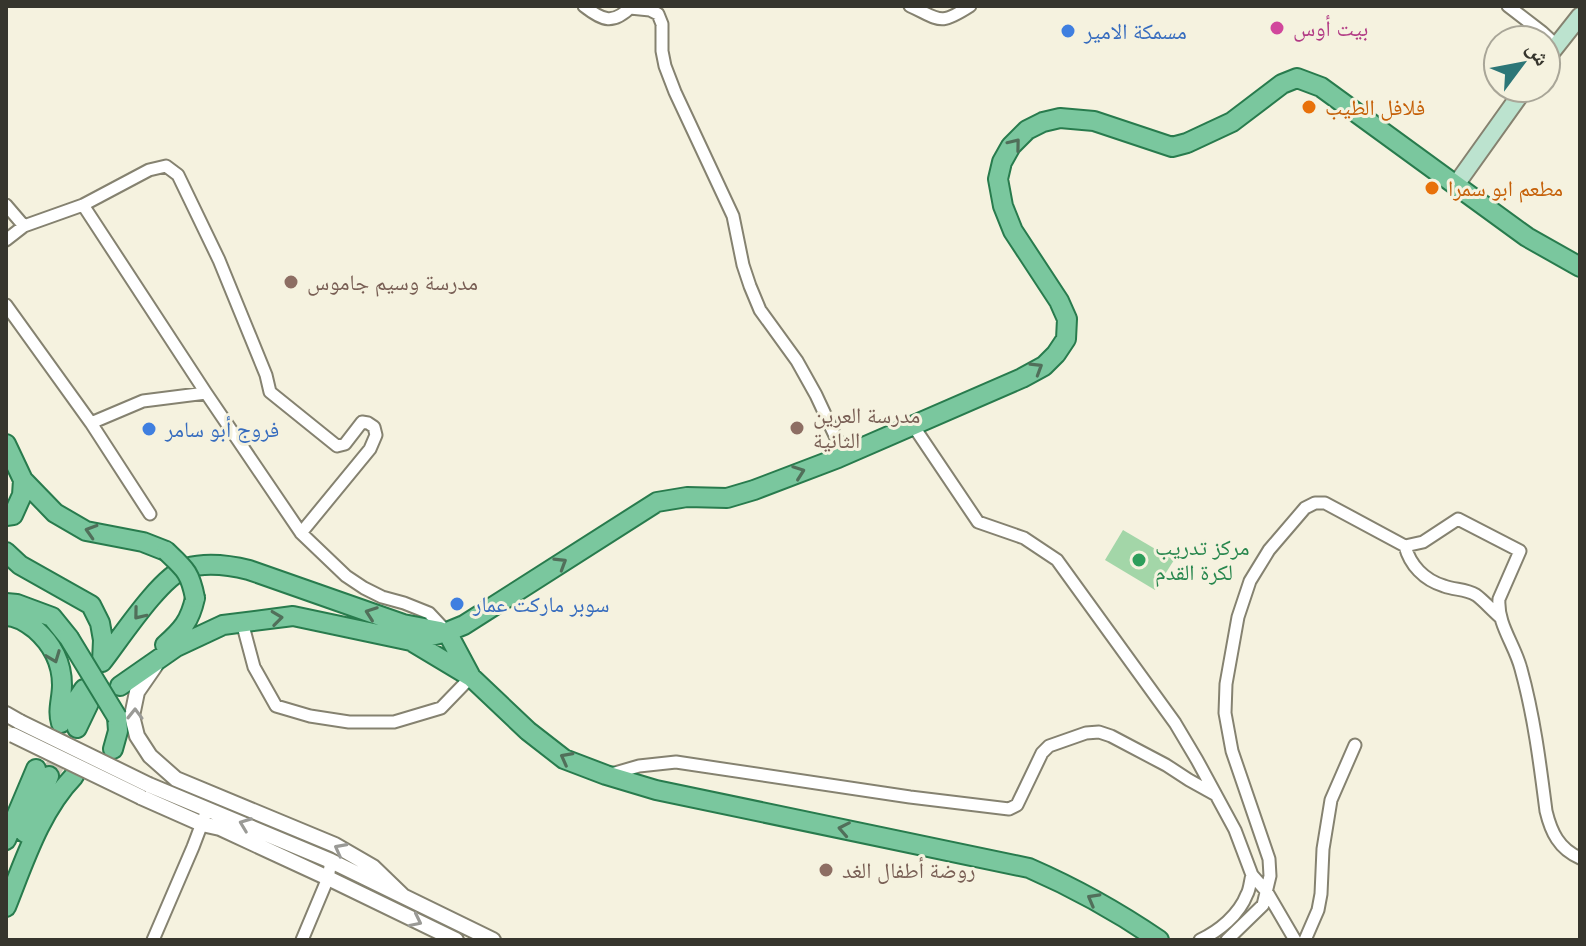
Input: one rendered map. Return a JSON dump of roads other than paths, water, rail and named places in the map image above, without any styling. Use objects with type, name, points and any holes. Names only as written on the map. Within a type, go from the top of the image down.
[{"type":"main road","points":[[1562,39],[1578,21]]},
{"type":"main road","points":[[411,641],[447,632],[473,619],[657,502],[687,497],[727,498],[754,490],[844,455],[1044,366],[1066,339],[1067,319],[1059,301],[1013,231],[1003,206],[998,179],[1002,162],[1011,146],[1027,130],[1043,122],[1060,118],[1094,121],[1172,147],[1232,122],[1282,84],[1297,78],[1321,87],[1527,237],[1580,266]]},
{"type":"main road","points":[[1455,186],[1514,104]]},
{"type":"main road","points":[[6,444],[23,480],[55,513],[86,531],[143,542],[166,551],[191,578],[195,598],[192,613],[183,628],[124,683],[176,647],[223,625],[242,622],[293,616],[411,641],[471,677],[528,731],[564,759],[656,790],[1029,868],[1065,883],[1159,940]]},
{"type":"main road","points":[[6,516],[13,515],[22,495],[23,480]]},
{"type":"main road","points":[[6,552],[20,565],[91,605],[100,623],[102,662],[168,578],[185,569],[203,566],[228,565],[249,570],[403,624],[447,632]]},
{"type":"main road","points":[[6,603],[52,617],[69,638],[117,717],[118,731],[113,749]]},
{"type":"main road","points":[[6,616],[27,622],[47,639],[57,658],[62,684],[58,714],[69,726],[86,696]]},
{"type":"main road","points":[[447,632],[471,677]]},
{"type":"main road","points":[[6,840],[43,773],[6,881]]},
{"type":"main road","points":[[6,907],[40,828],[60,790],[74,776]]},
{"type":"street","points":[[584,6],[608,20],[620,16],[631,7],[658,14],[662,24],[665,66],[733,216],[743,265],[760,310],[797,361],[844,455]]},
{"type":"street","points":[[910,6],[942,20],[950,19],[970,6]]},
{"type":"street","points":[[1508,6],[1532,24]]},
{"type":"street","points":[[6,240],[24,226],[83,205],[149,170],[166,166],[178,175],[219,260],[270,392],[337,446],[345,444],[362,422],[374,427],[376,435],[370,449],[301,533]]},
{"type":"street","points":[[6,205],[24,226]]},
{"type":"street","points":[[83,205],[301,533],[346,576],[382,597],[429,613],[447,632]]},
{"type":"street","points":[[6,305],[91,423],[150,514]]},
{"type":"street","points":[[91,423],[143,401],[206,393]]},
{"type":"street","points":[[912,424],[978,522],[1024,538],[1057,560],[1175,723],[1235,830],[1252,875],[1267,892],[1295,940]]},
{"type":"street","points":[[1227,940],[1263,905],[1269,859],[1232,751],[1225,713],[1226,684],[1238,617],[1250,581],[1269,550],[1305,508],[1315,503],[1325,503],[1405,546],[1423,542],[1458,519],[1520,551],[1499,599],[1500,617],[1520,664],[1527,691],[1551,830],[1565,849],[1580,858]]},
{"type":"street","points":[[1405,546],[1422,576],[1478,596],[1500,617]]},
{"type":"street","points":[[242,622],[254,667],[276,706],[310,716],[349,722],[394,722],[441,708],[471,677]]},
{"type":"street","points":[[176,647],[151,670],[137,692],[132,716],[137,736],[150,756],[176,779],[335,845],[373,867],[402,895]]},
{"type":"street","points":[[6,714],[13,729],[204,817],[220,828],[456,940]]},
{"type":"street","points":[[606,775],[639,766],[676,762],[1009,809],[1017,805],[1042,753],[1049,746],[1086,733],[1099,732],[1140,751],[1216,795]]},
{"type":"street","points":[[1305,940],[1318,910],[1321,894],[1323,849],[1331,800],[1355,745]]},
{"type":"street","points":[[204,817],[254,828],[331,861],[493,940]]},
{"type":"street","points":[[153,940],[204,817]]},
{"type":"street","points":[[302,940],[328,878],[331,861]]},
{"type":"street","points":[[1200,940],[1234,915],[1247,895],[1252,875]]},
{"type":"tunnel","points":[[49,776],[77,728]]},
{"type":"place","name":"بيت أوس","points":[[1277,28]]},
{"type":"place","name":"مسمكة الامير","points":[[1068,31]]},
{"type":"place","name":"فلافل الطيب","points":[[1309,107]]},
{"type":"place","name":"مطعم ابو سمرا","points":[[1432,188]]},
{"type":"place","name":"مدرسة وسيم جاموس","points":[[291,282]]},
{"type":"place","name":"مدرسة العرين الثانية","points":[[797,428]]},
{"type":"place","name":"فروج أبو سامر","points":[[149,429]]},
{"type":"place","name":"مركز تدريب لكرة القدم","points":[[1139,560]]},
{"type":"place","name":"سوبر ماركت عمار","points":[[457,604]]},
{"type":"place","name":"روضة أطفال الغد","points":[[826,870]]}]
